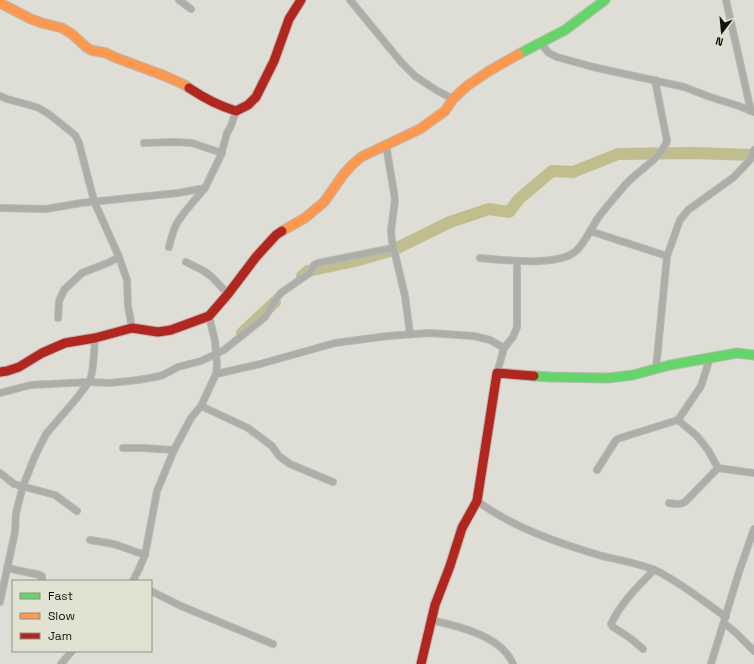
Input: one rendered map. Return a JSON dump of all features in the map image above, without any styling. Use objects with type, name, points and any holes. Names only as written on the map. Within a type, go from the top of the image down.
[{"type":"street","points":[[179,0],[191,9]]},
{"type":"street","points":[[169,247],[177,223],[206,188],[222,153],[227,133],[232,126],[236,112],[248,105],[256,97],[274,61],[289,19],[301,0]]},
{"type":"street","points":[[350,0],[401,62],[415,76],[453,99]]},
{"type":"street","points":[[0,372],[19,367],[42,353],[65,343],[95,338],[132,328],[158,332],[171,330],[209,316],[256,257],[276,235],[305,218],[324,202],[343,175],[361,157],[420,129],[445,111],[453,99],[467,86],[489,71],[566,30],[605,0]]},
{"type":"street","points":[[726,0],[753,111]]},
{"type":"street","points":[[0,3],[31,19],[62,28],[72,34],[91,50],[106,53],[165,76],[185,85],[202,97],[236,112]]},
{"type":"street","points":[[540,43],[549,53],[569,61],[684,87],[753,111]]},
{"type":"street","points":[[480,258],[517,261],[542,261],[563,257],[572,254],[579,249],[598,218],[627,183],[654,159],[666,145],[667,141],[655,80]]},
{"type":"street","points":[[0,96],[39,108],[75,135],[80,143],[94,201],[119,257],[127,280],[128,306],[132,328]]},
{"type":"street","points":[[144,143],[192,143],[222,153]]},
{"type":"street","points":[[386,145],[395,200],[391,231],[393,248],[405,296],[410,334]]},
{"type":"street","points":[[656,369],[667,256],[680,220],[688,210],[734,177],[750,160],[754,150]]},
{"type":"street","points":[[0,208],[46,208],[94,201],[178,193],[206,188]]},
{"type":"street","points":[[590,231],[667,256]]},
{"type":"street","points":[[0,393],[31,384],[88,382],[110,384],[138,380],[163,375],[178,367],[202,361],[224,350],[265,317],[281,293],[311,272],[314,265],[393,248]]},
{"type":"street","points":[[58,318],[59,301],[64,290],[82,273],[119,257]]},
{"type":"street","points":[[421,664],[435,605],[450,566],[462,528],[477,501],[497,373],[504,348],[513,337],[517,328],[517,261]]},
{"type":"street","points":[[186,262],[212,277],[228,294]]},
{"type":"street","points":[[134,580],[140,569],[145,555],[157,491],[174,450],[191,418],[201,406],[216,374],[217,365],[215,341],[209,316]]},
{"type":"street","points":[[216,374],[260,364],[335,343],[410,334],[428,333],[474,336],[490,340],[504,348]]},
{"type":"street","points":[[0,602],[15,532],[16,513],[23,486],[46,434],[91,379],[95,338]]},
{"type":"street","points":[[497,373],[551,377],[608,378],[634,375],[670,365],[737,353],[754,355]]},
{"type":"street","points":[[597,470],[616,440],[678,420],[701,386],[710,358]]},
{"type":"street","points":[[201,406],[248,428],[272,446],[279,456],[290,464],[333,482]]},
{"type":"street","points":[[678,420],[697,436],[708,450],[718,468]]},
{"type":"street","points":[[123,448],[158,448],[174,450]]},
{"type":"street","points":[[718,468],[754,473]]},
{"type":"street","points":[[668,502],[681,504],[685,502],[718,468]]},
{"type":"street","points":[[0,473],[14,484],[55,496],[77,511]]},
{"type":"street","points":[[477,501],[502,518],[552,540],[578,549],[654,570],[691,592],[725,620],[754,651]]},
{"type":"street","points":[[712,664],[739,572],[754,528]]},
{"type":"street","points":[[90,540],[114,544],[145,555]]},
{"type":"street","points":[[7,568],[40,575],[42,576],[42,580]]},
{"type":"street","points":[[643,649],[611,624],[614,617],[630,595],[654,570]]},
{"type":"street","points":[[152,592],[181,606],[273,644]]},
{"type":"street","points":[[431,620],[460,627],[480,635],[500,646],[508,654],[513,664]]},
{"type":"street","points":[[61,664],[71,652]]},
{"type":"waterway","points":[[302,276],[308,271],[355,261],[393,250],[450,222],[489,209],[509,212],[519,199],[552,171],[573,172],[618,154],[692,153],[754,155]]},
{"type":"waterway","points":[[242,333],[275,302]]},
{"type":"traffic: fast","points":[[519,54],[565,30],[605,0]]},
{"type":"traffic: fast","points":[[534,376],[608,378],[633,375],[670,365],[737,353],[754,355]]},
{"type":"traffic: slow","points":[[0,3],[31,19],[62,28],[72,34],[91,50],[106,53],[165,76],[189,88]]},
{"type":"traffic: slow","points":[[282,231],[305,218],[324,202],[343,175],[361,157],[420,129],[445,111],[453,99],[467,86],[489,71],[519,54]]},
{"type":"traffic: jam","points":[[189,88],[224,107],[236,111],[248,105],[256,97],[274,61],[289,19],[301,0]]},
{"type":"traffic: jam","points":[[0,372],[19,367],[42,353],[65,343],[95,338],[132,328],[158,332],[171,330],[209,316],[256,257],[276,235],[282,231]]},
{"type":"traffic: jam","points":[[421,664],[435,605],[450,566],[462,528],[477,501],[497,373],[534,376]]}]
